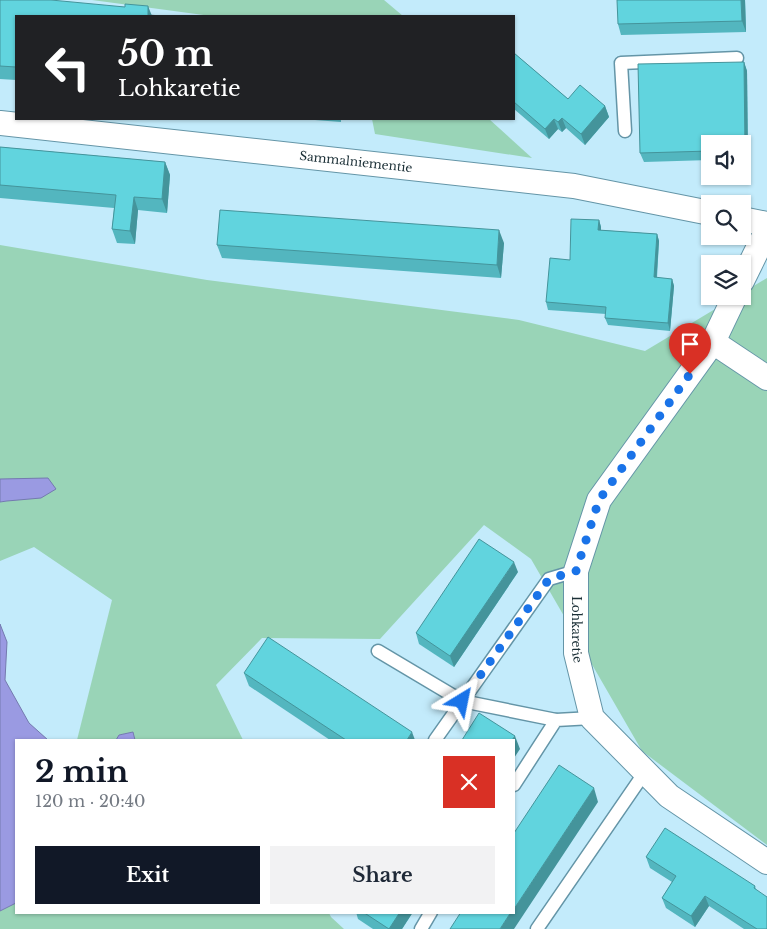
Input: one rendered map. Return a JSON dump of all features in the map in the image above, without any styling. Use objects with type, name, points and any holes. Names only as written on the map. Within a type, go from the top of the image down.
[{"type":"street","name":"Sammalniementie","points":[[0,123],[574,186],[701,211]]},
{"type":"street","points":[[751,221],[767,224]]},
{"type":"street","points":[[751,263],[767,230]]},
{"type":"street","name":"Lohkaretie","points":[[592,718],[576,652],[576,571],[599,500],[713,342],[731,305]]},
{"type":"street","points":[[713,342],[767,378]]},
{"type":"street","points":[[592,718],[669,796],[767,862]]},
{"type":"lane","points":[[625,131],[621,63],[737,58]]},
{"type":"lane","points":[[436,739],[549,579],[576,571]]},
{"type":"lane","points":[[378,651],[462,701],[556,720],[592,718]]},
{"type":"lane","points":[[515,783],[556,720]]},
{"type":"lane","points":[[537,929],[645,772]]},
{"type":"lane","points":[[421,929],[430,914]]},
{"type":"green space","points":[[92,0],[384,0],[402,15],[204,15]]},
{"type":"green space","points":[[372,120],[490,120],[532,158],[375,134]]},
{"type":"green space","points":[[0,245],[207,280],[519,320],[645,351],[722,305],[751,305],[751,288],[767,278],[767,845],[642,751],[531,559],[484,525],[380,639],[262,638],[216,685],[243,739],[135,739],[133,732],[119,735],[117,739],[77,739],[112,600],[34,547],[0,561],[0,502],[7,501],[8,479],[0,479]]},
{"type":"green space","points":[[15,904],[15,914],[330,914],[344,929],[0,929],[0,911]]},
{"type":"water","points":[[48,478],[56,489],[41,498],[0,502],[0,479]]},
{"type":"water","points":[[0,624],[7,642],[5,680],[29,723],[47,739],[15,739],[15,904],[0,911]]},
{"type":"water","points":[[133,732],[135,739],[117,739],[119,735]]},
{"type":"building","points":[[0,0],[51,0],[125,7],[125,4],[148,6],[148,15],[15,15],[15,67],[0,66]]},
{"type":"building","points":[[617,0],[741,0],[742,21],[618,24]]},
{"type":"building","points":[[515,54],[568,99],[580,85],[605,106],[581,134],[562,118],[558,122],[554,119],[545,129],[515,103]]},
{"type":"building","points":[[744,62],[745,135],[701,135],[701,151],[640,153],[638,64]]},
{"type":"building","points":[[0,147],[165,162],[162,199],[134,197],[130,231],[112,229],[116,195],[0,185]]},
{"type":"building","points":[[220,210],[499,230],[497,265],[217,245]]},
{"type":"building","points":[[571,219],[599,220],[598,230],[657,234],[654,277],[672,279],[668,323],[605,318],[606,307],[546,302],[550,258],[570,260]]},
{"type":"building","points":[[479,539],[514,562],[450,656],[416,633]]},
{"type":"building","points":[[268,637],[412,732],[408,739],[344,739],[244,673]]},
{"type":"building","points":[[479,713],[515,736],[513,739],[463,739]]},
{"type":"building","points":[[559,765],[594,788],[515,907],[515,831]]},
{"type":"building","points":[[665,828],[755,886],[754,888],[767,897],[767,929],[757,929],[705,896],[691,916],[662,898],[676,876],[646,857]]},
{"type":"building","points":[[366,914],[399,914],[389,929]]},
{"type":"building","points":[[460,914],[510,914],[500,929],[450,929]]},
{"type":"route","points":[[462,701],[549,579],[576,571],[599,500],[690,374]]}]
